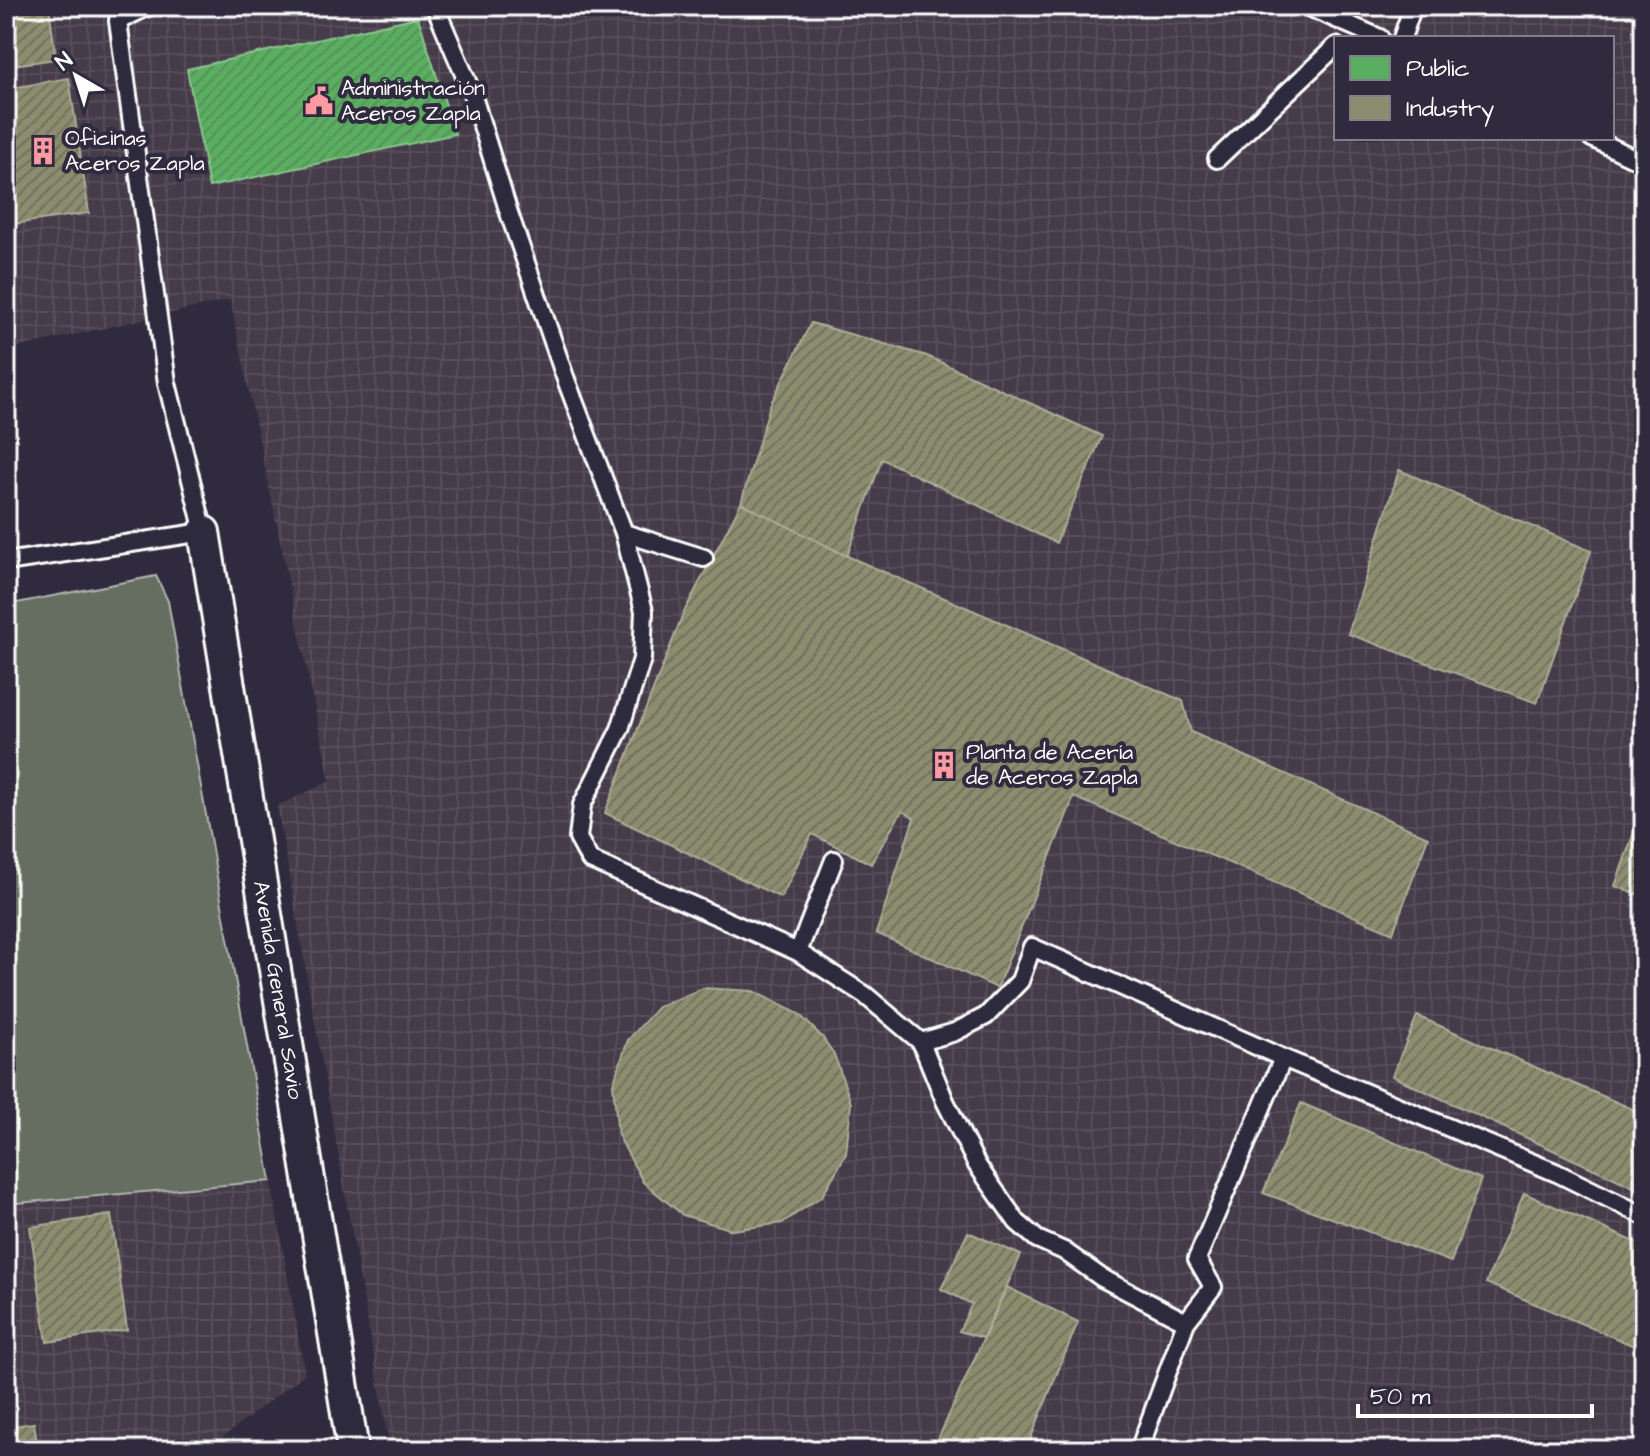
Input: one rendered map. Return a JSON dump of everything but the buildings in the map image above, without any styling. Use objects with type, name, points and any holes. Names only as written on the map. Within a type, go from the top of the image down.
[{"type":"street","name":"Avenida General Savio","points":[[204,532],[353,1450]]},
{"type":"lane","points":[[6,562],[204,532],[167,383],[116,11],[149,6]]},
{"type":"lane","points":[[435,6],[472,93],[560,362],[624,533],[644,611],[642,659],[620,729],[582,805],[578,838],[590,860],[798,952],[865,995],[921,1042],[945,1101],[977,1165],[1017,1222],[1037,1239],[1064,1251],[1102,1278],[1186,1322]]},
{"type":"lane","points":[[1306,6],[1349,33]]},
{"type":"lane","points":[[1403,36],[1413,6]]},
{"type":"lane","points":[[1217,159],[1334,48]]},
{"type":"lane","points":[[1596,140],[1644,163]]},
{"type":"lane","points":[[624,533],[704,558]]},
{"type":"lane","points":[[798,952],[834,860]]},
{"type":"lane","points":[[921,1042],[955,1032],[986,1016],[1020,981],[1032,947],[1283,1058],[1557,1173],[1644,1216]]},
{"type":"lane","points":[[1139,1450],[1186,1322],[1213,1287],[1197,1259],[1283,1058]]},
{"type":"shaded area","points":[[6,6],[1644,6],[1644,1450],[390,1450],[277,806],[330,781],[230,300],[6,350]]},
{"type":"shaded area","points":[[271,1181],[305,1374],[206,1450],[6,1450],[6,1204]]},
{"type":"green space","points":[[156,576],[168,601],[271,1181],[6,1204],[6,605]]},
{"type":"place","name":"Administración Aceros Zapla","points":[[319,101]]},
{"type":"place","name":"Oficinas Aceros Zapla","points":[[43,151]]},
{"type":"place","name":"Planta de Acería de Aceros Zapla","points":[[944,765]]}]
